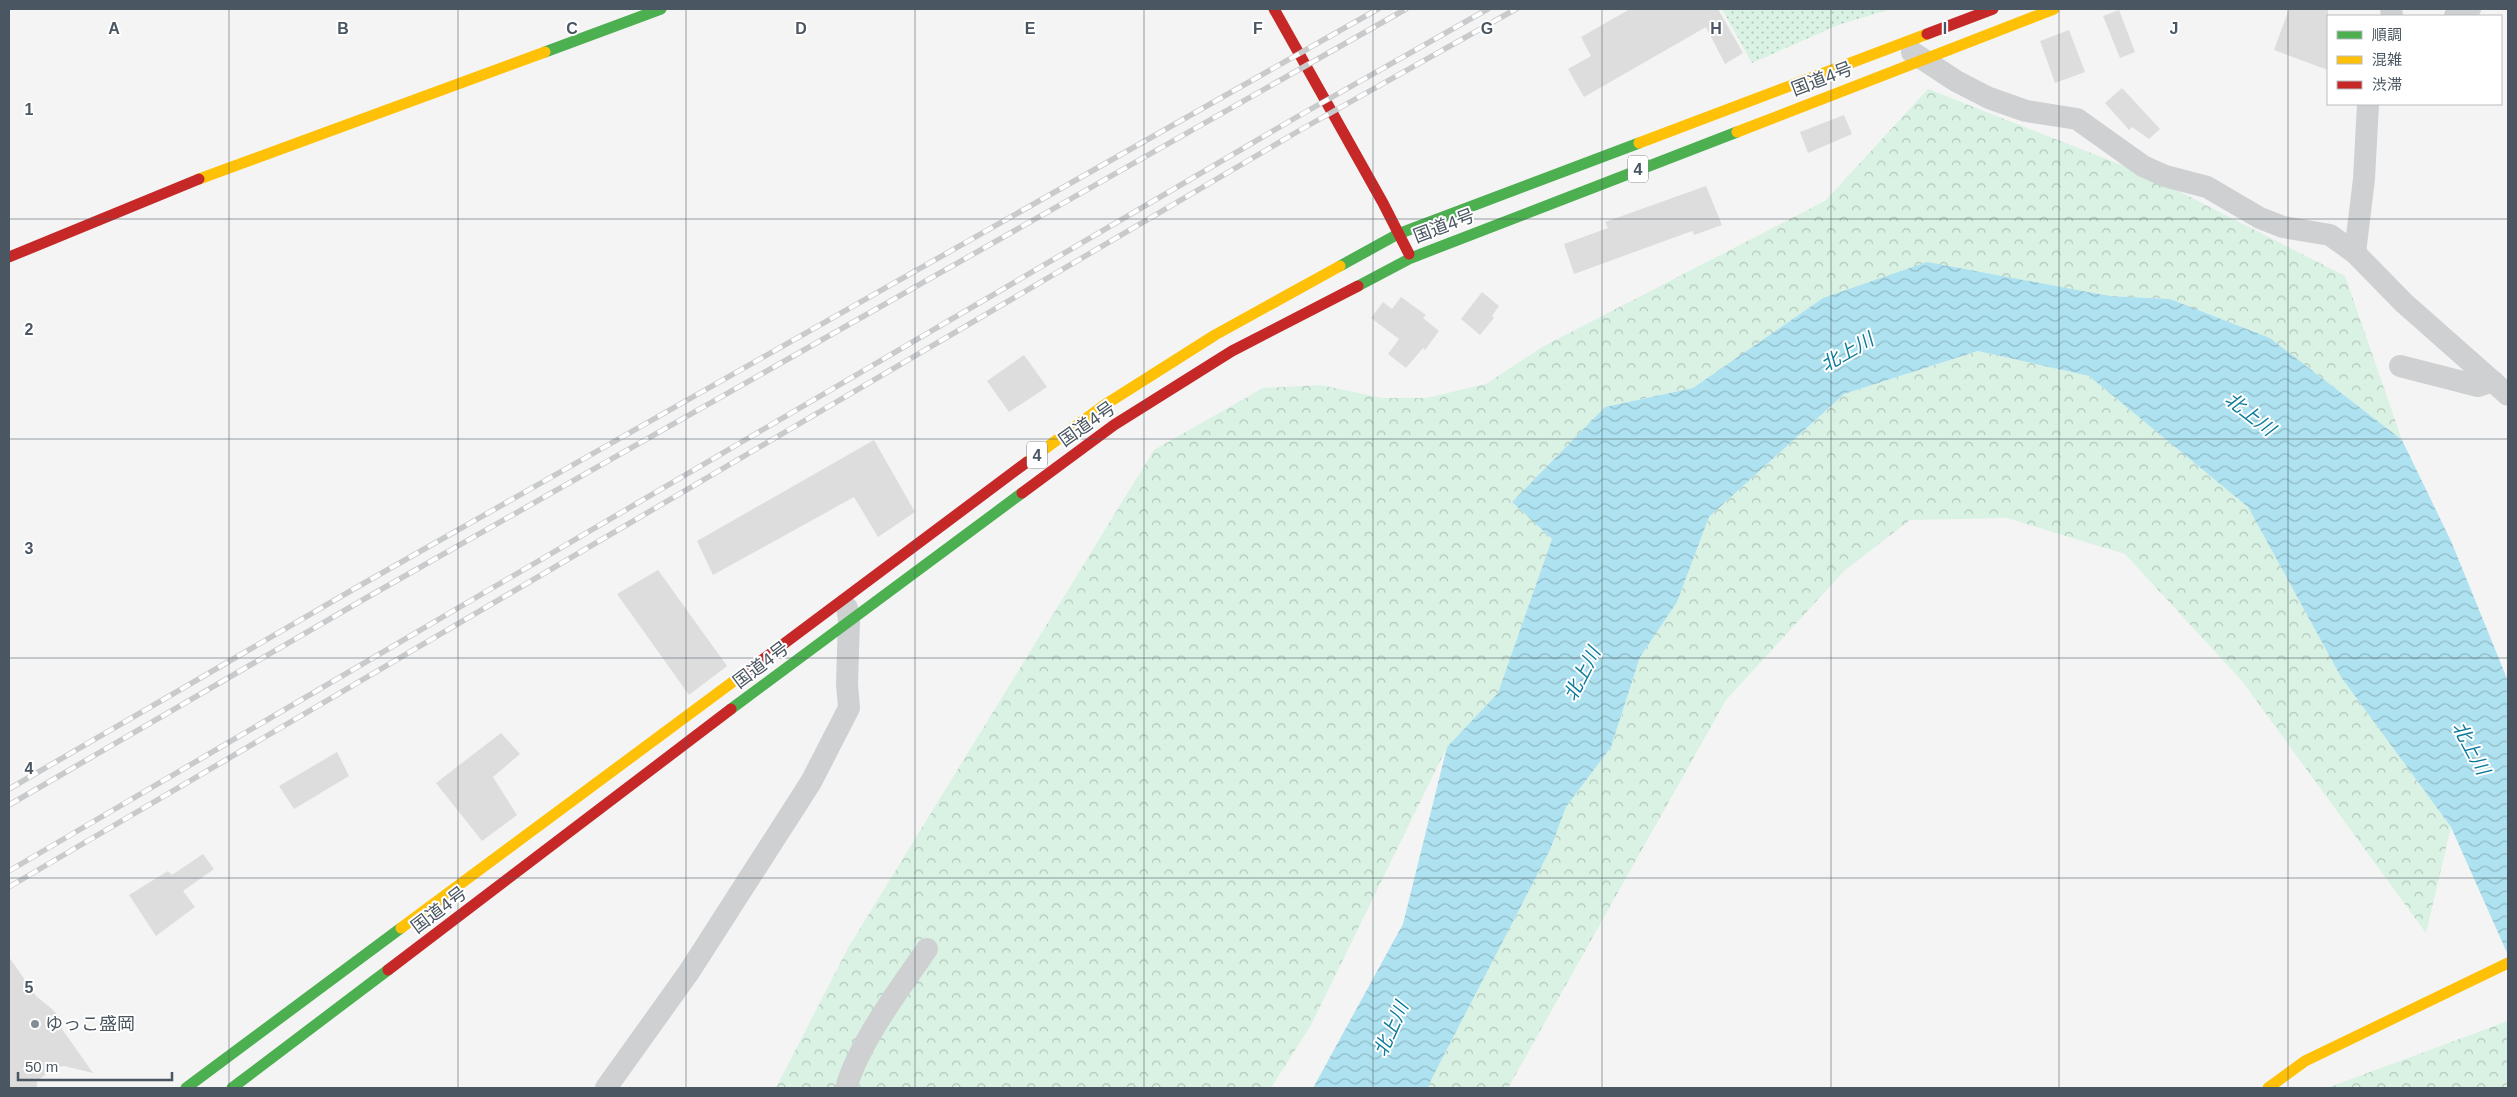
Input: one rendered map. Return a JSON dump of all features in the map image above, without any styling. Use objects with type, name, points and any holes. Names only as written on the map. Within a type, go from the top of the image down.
[{"type":"main road","points":[[9,257],[170,190],[661,9]]},
{"type":"main road","points":[[1274,9],[1383,203],[1410,258]]},
{"type":"main road","name":"国道4号","points":[[186,1088],[1103,406],[1215,335],[1398,234],[1992,9]]},
{"type":"main road","name":"国道4号","points":[[233,1088],[849,620],[1114,425],[1232,351],[1410,258],[2054,9]]},
{"type":"main road","points":[[2268,1088],[2305,1061],[2508,963]]},
{"type":"street","points":[[2457,15],[2470,9]]},
{"type":"street","points":[[1899,44],[1924,58],[1956,80],[1989,98],[2026,111],[2077,119],[2143,166],[2165,176],[2206,187],[2260,218],[2283,228],[2330,235],[2355,253],[2404,303],[2501,388]]},
{"type":"street","points":[[2355,253],[2364,179],[2368,105]]},
{"type":"street","points":[[2400,366],[2478,386],[2501,388]]},
{"type":"street","points":[[606,1088],[694,964],[811,782],[850,708],[846,684],[849,620],[846,597]]},
{"type":"street","points":[[846,1088],[850,1073],[888,1006],[927,948]]},
{"type":"street","points":[[217,1065],[233,1088]]},
{"type":"green space","points":[[1722,9],[1891,9],[1838,25],[1752,63]]},
{"type":"green space","points":[[1928,89],[2147,175],[2345,276],[2402,440],[2270,338],[2170,299],[2109,296],[1823,298],[1693,388],[1605,407],[1512,502],[1552,539],[1498,694],[1447,747],[1311,1025],[1271,1088],[776,1088],[848,948],[1154,450],[1263,388],[1320,385],[1382,398],[1426,398],[1486,384],[1544,346],[1825,201]]},
{"type":"green space","points":[[1979,351],[2089,376],[2248,507],[2341,677],[2451,827],[2426,933],[2242,681],[2125,554],[2007,518],[1910,520],[1844,571],[1726,700],[1508,1088],[1427,1088],[1550,850],[1566,807],[1611,747],[1640,657],[1677,602],[1709,517],[1844,394]]},
{"type":"green space","points":[[2508,1021],[2508,1088],[2327,1088]]},
{"type":"water","name":"北上川","points":[[1927,262],[2109,296],[2170,299],[2270,338],[2402,440],[2451,541],[2508,681],[2508,955],[2451,827],[2341,677],[2248,507],[2089,376],[1978,351],[1844,394],[1709,517],[1677,602],[1640,657],[1611,747],[1566,807],[1550,850],[1427,1088],[1313,1088],[1403,924],[1447,747],[1498,693],[1552,539],[1512,502],[1605,407],[1693,388],[1823,298]]},
{"type":"building","points":[[1630,9],[1718,9],[1743,53],[1725,64],[1706,27],[1584,97],[1568,69],[1591,56],[1581,37]]},
{"type":"building","points":[[2289,9],[2328,9],[2327,70],[2274,50]]},
{"type":"building","points":[[2119,10],[2135,52],[2120,58],[2103,16]]},
{"type":"building","points":[[2069,30],[2085,72],[2055,83],[2040,41]]},
{"type":"building","points":[[2122,88],[2160,129],[2149,139],[2132,127],[2129,130],[2105,103]]},
{"type":"building","points":[[1844,115],[1852,134],[1808,153],[1800,132]]},
{"type":"building","points":[[1706,186],[1722,225],[1694,235],[1692,231],[1574,274],[1564,244],[1608,228],[1605,222]]},
{"type":"building","points":[[1482,292],[1499,306],[1492,316],[1494,318],[1480,335],[1461,319]]},
{"type":"building","points":[[1401,297],[1426,315],[1423,318],[1439,331],[1425,350],[1423,348],[1406,368],[1388,354],[1399,339],[1371,318],[1383,302],[1392,309]]},
{"type":"building","points":[[1024,355],[1047,387],[1009,412],[987,381]]},
{"type":"building","points":[[874,440],[915,512],[878,537],[854,497],[713,575],[697,541]]},
{"type":"building","points":[[658,570],[727,666],[689,695],[617,594]]},
{"type":"building","points":[[501,733],[520,754],[493,777],[517,815],[482,841],[436,783]]},
{"type":"building","points":[[337,752],[349,776],[294,809],[279,786]]},
{"type":"building","points":[[203,854],[214,869],[183,891],[195,907],[156,936],[129,895],[168,871],[172,875]]},
{"type":"building","name":"ゆっこ盛岡","points":[[9,957],[36,996],[61,1019],[62,1029],[93,1073],[64,1066],[54,1068],[37,1081],[37,1088],[9,1088]]},
{"type":"railway","points":[[9,789],[359,586],[1378,9]]},
{"type":"railway","points":[[9,805],[366,598],[1406,9]]},
{"type":"railway","points":[[9,871],[1295,118],[1488,9]]},
{"type":"railway","points":[[9,887],[1302,129],[1516,9]]},
{"type":"traffic: fast","points":[[545,52],[661,9]]},
{"type":"traffic: fast","points":[[1358,286],[1411,258],[1737,132]]},
{"type":"traffic: fast","points":[[1340,266],[1398,234],[1639,143]]},
{"type":"traffic: fast","points":[[731,709],[1022,493]]},
{"type":"traffic: fast","points":[[186,1088],[401,928]]},
{"type":"traffic: fast","points":[[232,1088],[388,970]]},
{"type":"traffic: slow","points":[[1737,132],[2054,9]]},
{"type":"traffic: slow","points":[[1639,143],[1927,34]]},
{"type":"traffic: slow","points":[[199,179],[545,52]]},
{"type":"traffic: slow","points":[[1027,462],[1103,406],[1215,335],[1340,266]]},
{"type":"traffic: slow","points":[[401,928],[742,675]]},
{"type":"traffic: slow","points":[[2268,1088],[2305,1061],[2508,963]]},
{"type":"traffic: jam","points":[[1274,9],[1383,203],[1409,254]]},
{"type":"traffic: jam","points":[[1927,34],[1993,9]]},
{"type":"traffic: jam","points":[[9,257],[199,179]]},
{"type":"traffic: jam","points":[[1022,493],[1114,425],[1232,351],[1358,286]]},
{"type":"traffic: jam","points":[[742,675],[1027,462]]},
{"type":"traffic: jam","points":[[388,970],[731,709]]},
{"type":"place","name":"ゆっこ盛岡","points":[[35,1024]]}]
